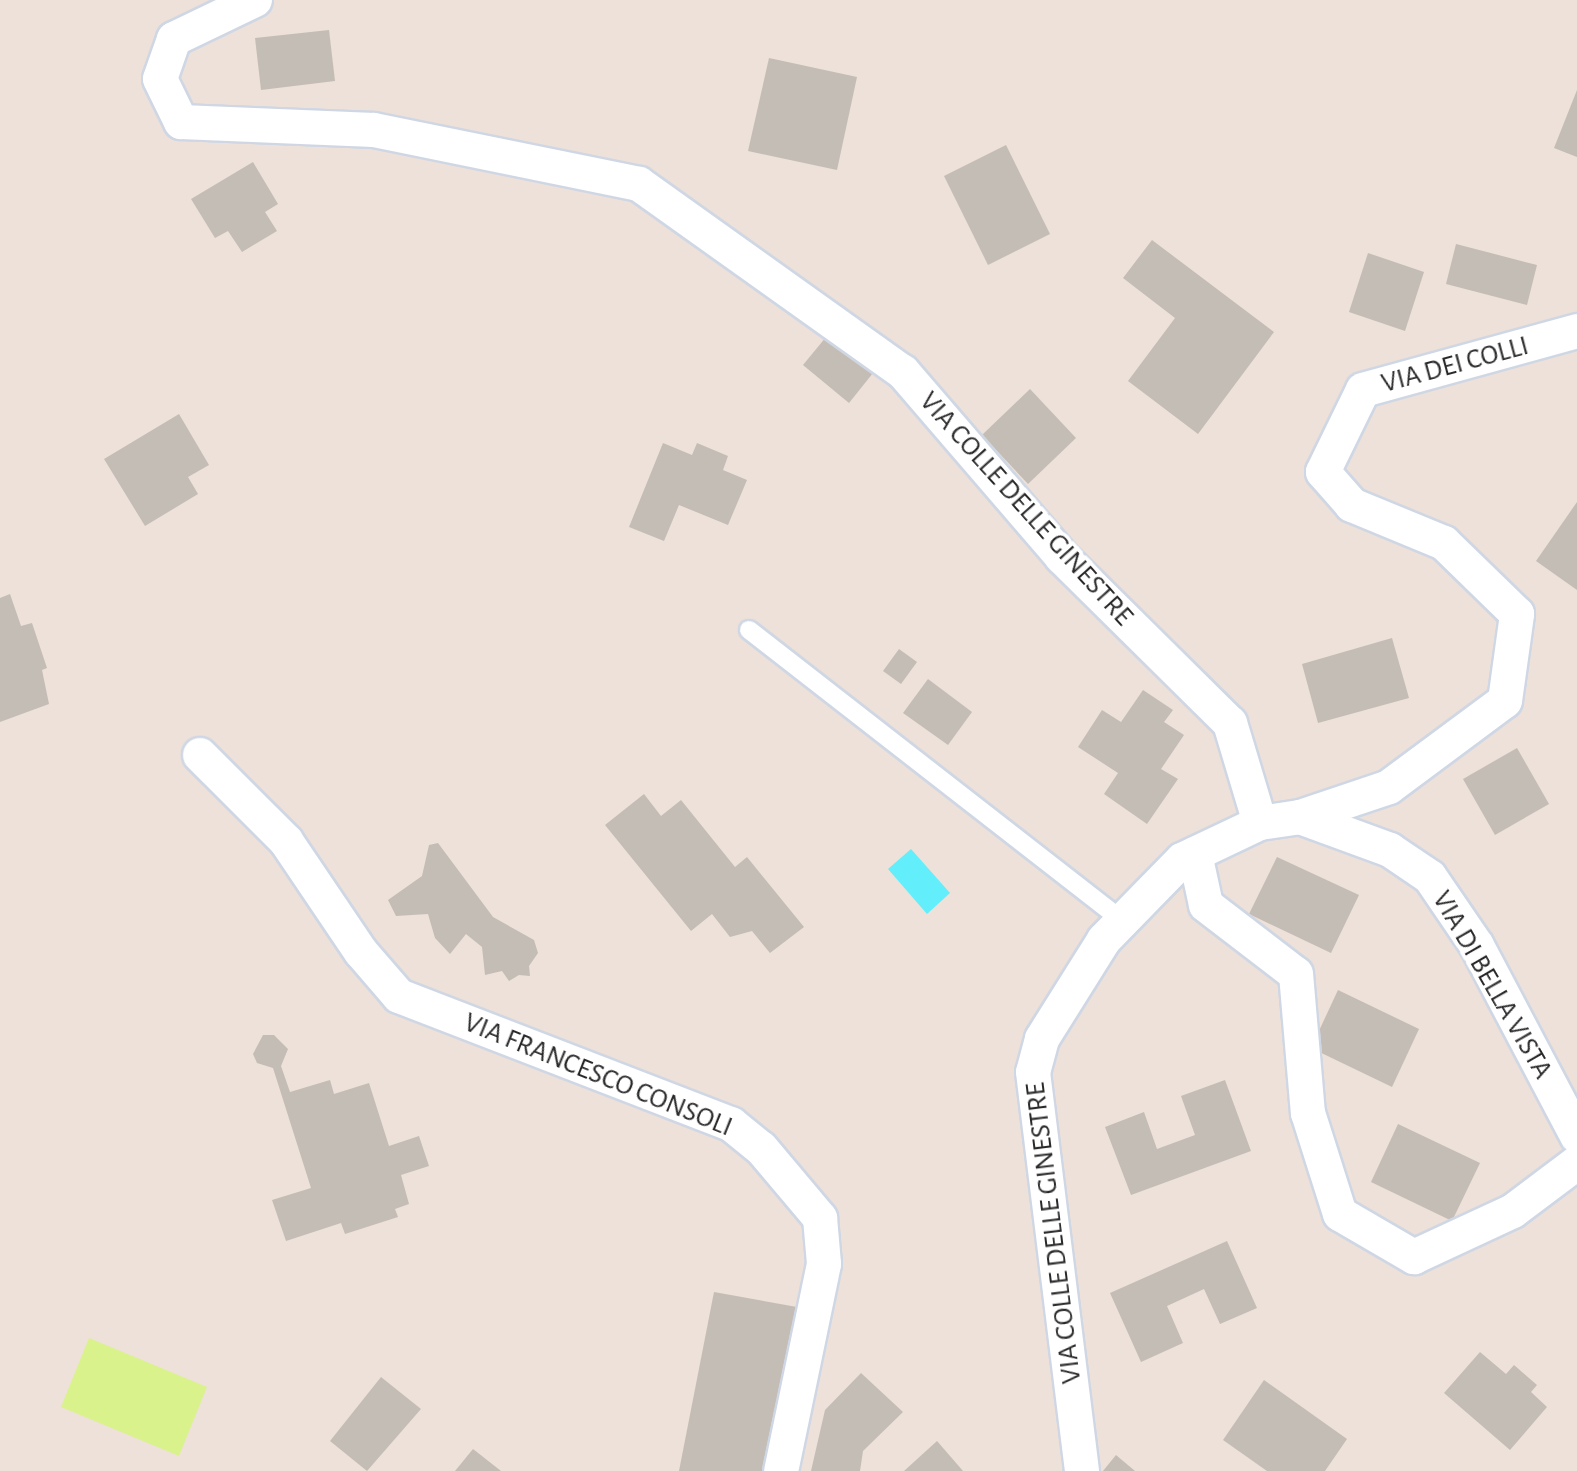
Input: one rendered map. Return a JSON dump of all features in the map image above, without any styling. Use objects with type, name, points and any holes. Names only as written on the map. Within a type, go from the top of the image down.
[{"type":"street","name":"VIA COLLE DELLE GINESTRE","points":[[255,0],[174,39],[160,79],[181,122],[374,130],[639,184],[903,372],[1062,557],[1230,723],[1260,823],[1182,860],[1104,940],[1042,1039],[1033,1072],[1082,1471]]},
{"type":"street","name":"VIA DEI COLLI","points":[[1260,823],[1300,817],[1389,787],[1505,701],[1517,614],[1444,543],[1352,505],[1323,472],[1363,390],[1577,331]]},
{"type":"street","name":"VIA FRANCESCO CONSOLI","points":[[200,755],[286,841],[361,952],[399,996],[731,1124],[761,1148],[820,1218],[824,1264],[781,1471]]},
{"type":"street","name":"VIA DI BELLA VISTA","points":[[1300,817],[1390,850],[1430,877],[1477,946],[1577,1136]]},
{"type":"street","points":[[1195,854],[1206,905],[1296,974],[1308,1113],[1340,1214],[1414,1257],[1513,1211],[1577,1163]]},
{"type":"lane","points":[[749,630],[1123,921]]},
{"type":"green space","points":[[89,1338],[207,1387],[179,1456],[61,1407]]},
{"type":"water","points":[[911,849],[950,893],[927,914],[888,869]]},
{"type":"building","points":[[329,30],[335,81],[261,90],[255,38]]},
{"type":"building","points":[[769,58],[857,77],[837,170],[748,151]]},
{"type":"building","points":[[1577,90],[1577,157],[1554,148]]},
{"type":"building","points":[[1006,145],[1050,234],[988,265],[944,176]]},
{"type":"building","points":[[253,162],[278,204],[265,212],[277,231],[242,252],[228,231],[215,238],[191,199]]},
{"type":"building","points":[[1152,240],[1274,332],[1198,434],[1128,381],[1175,318],[1123,278]]},
{"type":"building","points":[[1456,244],[1537,265],[1527,305],[1446,284]]},
{"type":"building","points":[[1368,253],[1424,272],[1405,331],[1349,312]]},
{"type":"building","points":[[831,331],[877,368],[849,403],[803,365]]},
{"type":"building","points":[[1030,389],[1076,438],[1028,484],[982,435]]},
{"type":"building","points":[[179,414],[209,465],[188,477],[198,494],[145,526],[104,459]]},
{"type":"building","points":[[663,443],[692,455],[697,443],[728,456],[723,470],[747,480],[728,525],[679,505],[664,541],[629,527]]},
{"type":"building","points":[[1577,502],[1577,590],[1536,561]]},
{"type":"building","points":[[10,594],[21,626],[32,623],[47,668],[42,670],[49,704],[0,722],[0,598]]},
{"type":"building","points":[[1392,638],[1409,698],[1318,723],[1302,664]]},
{"type":"building","points":[[899,649],[917,662],[901,684],[883,671]]},
{"type":"building","points":[[928,679],[972,712],[948,745],[903,713]]},
{"type":"building","points":[[1143,690],[1173,710],[1164,722],[1184,735],[1161,769],[1178,779],[1147,824],[1104,794],[1118,773],[1078,747],[1102,710],[1121,722]]},
{"type":"building","points":[[1517,748],[1549,804],[1495,835],[1463,779]]},
{"type":"building","points":[[644,794],[661,816],[681,800],[735,867],[747,857],[804,927],[770,953],[752,931],[730,937],[712,914],[691,931],[605,825]]},
{"type":"building","points":[[438,843],[493,917],[534,940],[538,953],[529,966],[530,976],[519,975],[509,981],[502,971],[485,975],[482,947],[466,934],[450,954],[435,938],[428,914],[396,916],[388,900],[422,876],[429,845]]},
{"type":"building","points":[[1277,857],[1359,895],[1331,953],[1249,914]]},
{"type":"building","points":[[1338,990],[1419,1029],[1392,1087],[1311,1048]]},
{"type":"building","points":[[263,1035],[274,1035],[288,1049],[281,1066],[290,1092],[330,1080],[334,1094],[369,1083],[389,1146],[419,1136],[429,1166],[401,1175],[409,1204],[395,1209],[398,1217],[345,1234],[341,1223],[286,1241],[272,1200],[311,1188],[273,1068],[257,1063],[253,1054]]},
{"type":"building","points":[[1225,1080],[1251,1151],[1131,1195],[1105,1127],[1144,1112],[1157,1149],[1195,1135],[1181,1096]]},
{"type":"building","points":[[1398,1124],[1480,1163],[1452,1221],[1371,1182]]},
{"type":"building","points":[[1227,1241],[1257,1308],[1220,1324],[1204,1289],[1167,1306],[1183,1343],[1141,1362],[1110,1293]]},
{"type":"building","points":[[714,1292],[808,1309],[777,1471],[679,1471]]},
{"type":"building","points":[[1480,1352],[1506,1374],[1514,1365],[1537,1385],[1531,1392],[1547,1407],[1510,1450],[1444,1393]]},
{"type":"building","points":[[861,1373],[903,1412],[863,1451],[860,1471],[811,1471],[825,1410]]},
{"type":"building","points":[[381,1377],[421,1409],[367,1471],[330,1441]]},
{"type":"building","points":[[1264,1380],[1347,1439],[1325,1471],[1267,1471],[1223,1440]]},
{"type":"building","points":[[937,1441],[963,1471],[904,1471]]},
{"type":"building","points":[[473,1449],[501,1471],[455,1471]]},
{"type":"building","points":[[1116,1455],[1135,1471],[1103,1471]]}]
